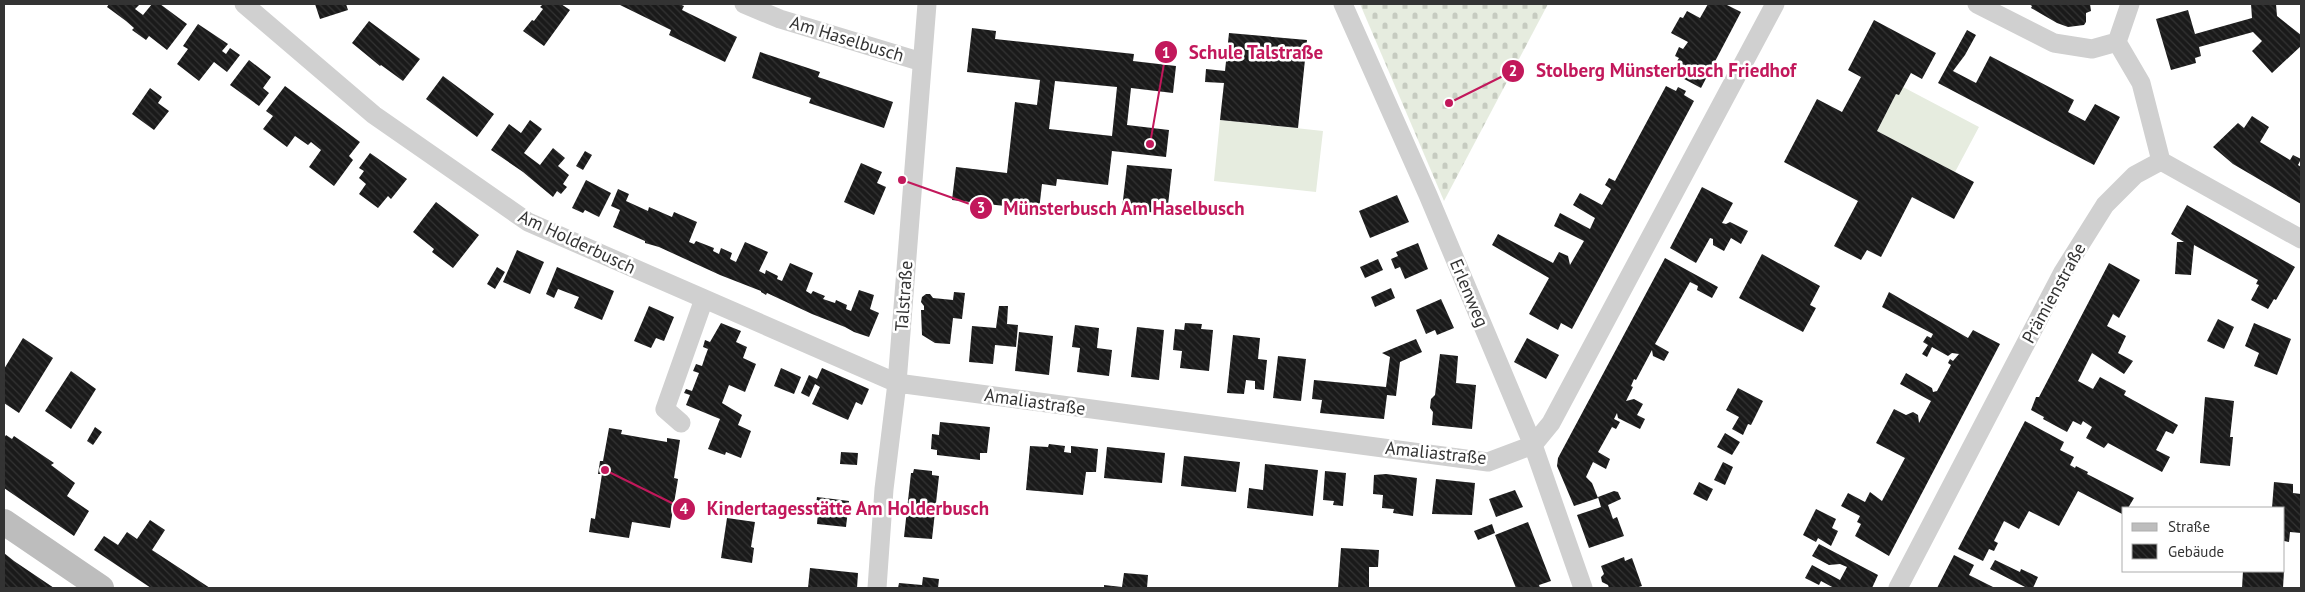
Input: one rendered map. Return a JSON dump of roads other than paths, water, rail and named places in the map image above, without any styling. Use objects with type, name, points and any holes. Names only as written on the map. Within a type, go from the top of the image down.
[{"type":"street","name":"Am Holderbusch","points":[[244,4],[374,115],[528,222],[897,383]]},
{"type":"street","name":"Am Haselbusch","points":[[744,4],[780,19],[922,62]]},
{"type":"street","name":"Talstraße","points":[[877,588],[884,489],[897,383],[928,4]]},
{"type":"street","name":"Erlenweg","points":[[1343,4],[1428,195],[1533,445],[1582,588]]},
{"type":"street","points":[[1533,445],[1551,423],[1775,4]]},
{"type":"street","points":[[1977,4],[2054,43],[2092,49],[2117,42]]},
{"type":"street","points":[[2130,4],[2117,42],[2141,83],[2162,162],[2301,239]]},
{"type":"street","name":"Prämienstraße","points":[[1898,588],[2063,272],[2105,205],[2135,175],[2162,162]]},
{"type":"street","points":[[681,423],[665,409],[704,299]]},
{"type":"street","name":"Amaliastraße","points":[[897,383],[1488,462],[1533,445]]},
{"type":"street","points":[[4,522],[101,588]]},
{"type":"place","name":"Stolberg Münsterbusch Friedhof","points":[[1449,103]]},
{"type":"place","name":"Schule Talstraße","points":[[1150,144]]},
{"type":"place","name":"Münsterbusch Am Haselbusch","points":[[902,180]]},
{"type":"place","name":"Kindertagesstätte Am Holderbusch","points":[[605,470]]}]
